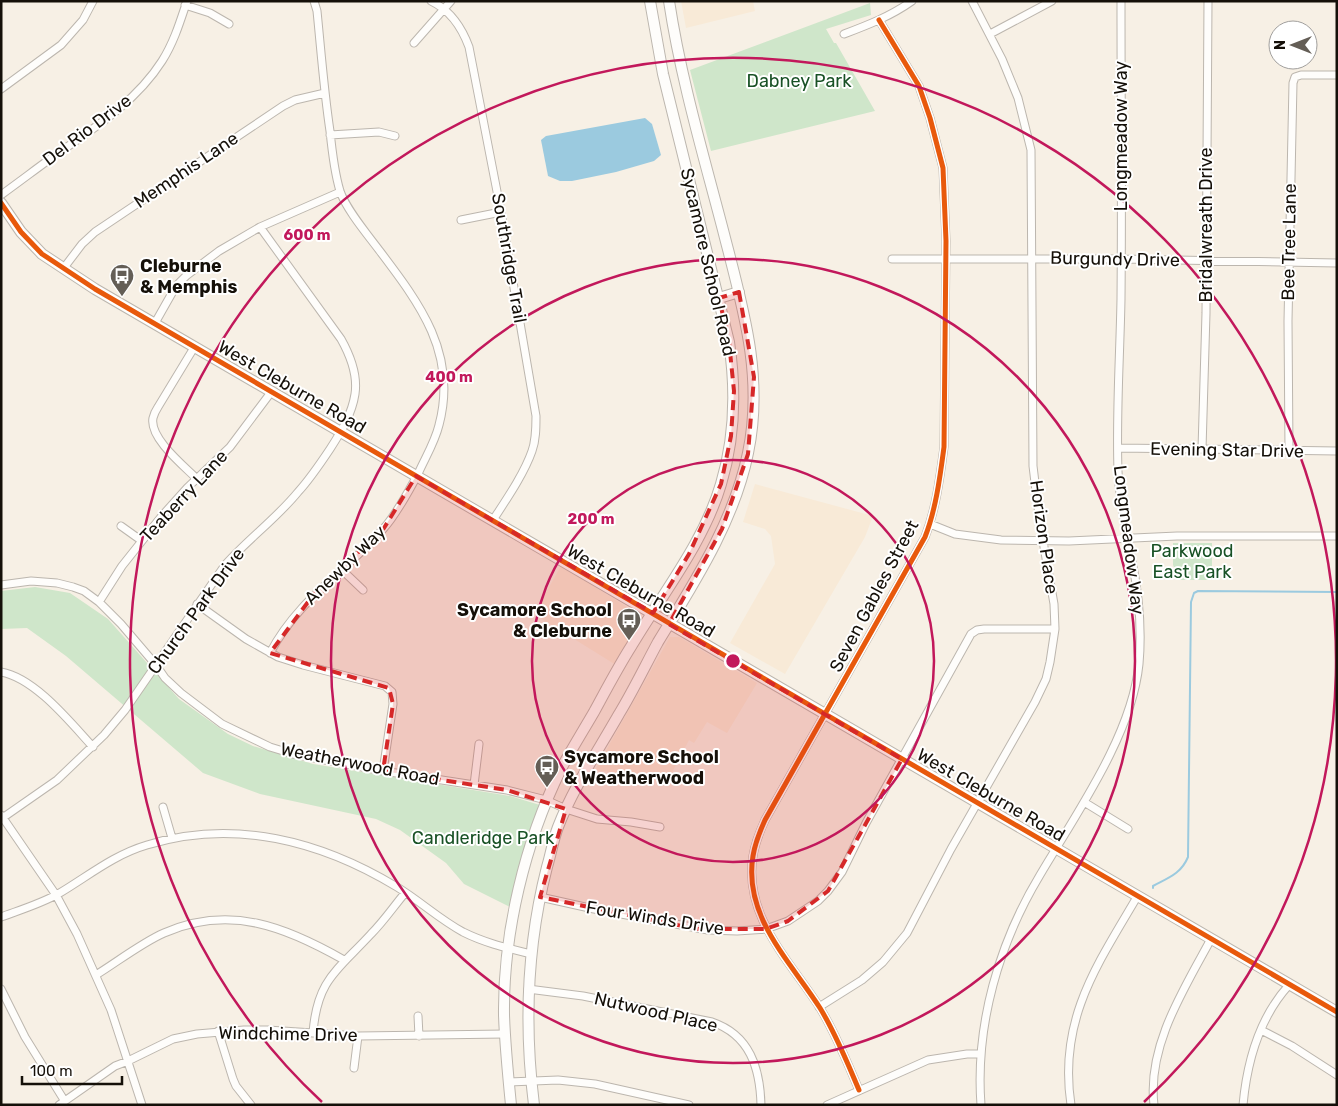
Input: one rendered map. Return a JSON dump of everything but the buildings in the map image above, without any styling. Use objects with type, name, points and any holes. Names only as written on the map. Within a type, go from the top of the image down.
[{"type":"main road","name":"Sycamore School Road","points":[[511,1105],[505,1034],[505,987],[509,948],[524,866],[547,801],[561,769],[632,644],[689,554],[712,509],[721,484],[731,436],[734,374],[729,342],[663,74],[650,1]]},
{"type":"main road","name":"Sycamore School Road","points":[[534,1105],[531,1080],[528,989],[531,954],[540,897],[558,829],[586,771],[722,529],[738,489],[748,454],[754,411],[754,377],[751,349],[739,292],[683,76],[669,1]]},
{"type":"main road","points":[[653,26],[672,22]]},
{"type":"main road","name":"West Cleburne Road","points":[[1,204],[21,232],[42,254],[63,269],[1056,850],[1337,1012]]},
{"type":"main road","points":[[719,298],[739,292]]},
{"type":"street","points":[[1,89],[60,44],[83,20],[93,1]]},
{"type":"street","name":"Anewby Way","points":[[270,653],[279,635],[294,615],[384,528],[397,511],[434,440],[442,409],[444,390],[438,347],[431,328],[406,286],[358,221],[340,192],[334,168],[317,11],[314,1]]},
{"type":"street","name":"Southridge Trail","points":[[431,1],[444,10],[461,28],[469,47],[501,212],[536,416],[536,433],[532,452],[509,496],[493,520]]},
{"type":"street","points":[[414,43],[452,1]]},
{"type":"street","points":[[844,34],[898,11],[912,1]]},
{"type":"street","name":"Horizon Place","points":[[819,1007],[862,980],[892,952],[908,933],[951,849],[1035,702],[1046,679],[1050,662],[1055,629],[1054,604],[1040,524],[1033,466],[1031,150],[1018,98],[1002,59],[972,1]]},
{"type":"street","points":[[990,34],[1052,1]]},
{"type":"street","name":"Longmeadow Way","points":[[981,1105],[982,1054],[987,1010],[1002,956],[1038,878],[1084,802],[1117,738],[1134,688],[1139,665],[1140,610],[1122,510],[1118,472],[1121,258],[1121,1]]},
{"type":"street","name":"Bridalwreath Drive","points":[[1202,449],[1208,1]]},
{"type":"street","points":[[186,3],[210,13],[229,24]]},
{"type":"street","name":"Del Rio Drive","points":[[1,195],[92,131],[141,89],[169,49],[176,35],[186,3]]},
{"type":"street","name":"Seven Gables Street","points":[[860,1090],[833,1030],[766,929],[757,908],[751,869],[754,850],[765,820],[918,550],[930,524],[940,476],[944,448],[945,259],[943,168],[930,118],[919,86],[879,20]]},
{"type":"street","name":"Bee Tree Lane","points":[[1289,450],[1289,262],[1293,83],[1295,77],[1301,75],[1337,74]]},
{"type":"street","name":"Memphis Lane","points":[[63,269],[82,244],[95,232],[132,206],[283,106],[295,100],[325,93]]},
{"type":"street","points":[[330,135],[379,132],[395,136]]},
{"type":"street","points":[[155,323],[176,286],[219,251],[260,227],[340,192]]},
{"type":"street","points":[[461,220],[501,212]]},
{"type":"street","name":"Church Park Drive","points":[[2,817],[56,780],[93,747],[125,710],[225,565],[298,492],[319,465],[349,417],[356,393],[356,379],[349,354],[335,331],[260,227]]},
{"type":"street","name":"Burgundy Drive","points":[[892,259],[1121,258],[1337,263]]},
{"type":"street","points":[[196,346],[158,407],[153,417],[153,424],[163,444],[197,479]]},
{"type":"street","name":"Teaberry Lane","points":[[99,602],[122,566],[160,517],[230,447],[272,391]]},
{"type":"street","name":"Evening Star Drive","points":[[1118,448],[1337,451]]},
{"type":"street","points":[[930,524],[964,536],[1001,540],[1177,536],[1337,536]]},
{"type":"street","points":[[121,526],[142,541]]},
{"type":"street","points":[[342,570],[363,590]]},
{"type":"street","name":"Weatherwood Road","points":[[1,585],[31,580],[57,583],[79,589],[99,602],[121,624],[165,678],[180,693],[222,724],[270,747],[293,754],[383,771],[508,790],[547,801],[597,819],[660,827]]},
{"type":"street","points":[[197,604],[246,639],[270,653],[303,665],[389,688],[393,696],[393,704],[383,771]]},
{"type":"street","name":"Four Winds Drive","points":[[540,897],[697,928],[737,932],[766,929],[788,922],[805,911],[828,891],[842,872],[866,823],[971,634],[977,630],[984,629],[1055,629]]},
{"type":"street","points":[[1,672],[17,676],[26,681],[63,715],[93,747]]},
{"type":"street","points":[[474,785],[478,744]]},
{"type":"street","points":[[1084,802],[1128,829]]},
{"type":"street","points":[[163,807],[172,838]]},
{"type":"street","points":[[2,817],[56,895],[96,975],[111,1010],[142,1105]]},
{"type":"street","points":[[1,917],[56,895],[105,864],[130,851],[172,838],[189,835],[222,834],[268,836],[297,843],[342,858],[405,893],[461,931],[490,944],[531,954]]},
{"type":"street","points":[[313,1033],[315,1012],[323,989],[333,972],[372,934],[405,893]]},
{"type":"street","points":[[1071,1105],[1069,1077],[1070,1044],[1080,1002],[1093,971],[1137,897]]},
{"type":"street","points":[[96,975],[162,934],[193,923],[209,920],[242,920],[279,929],[313,942],[344,960]]},
{"type":"street","points":[[1154,1105],[1155,1072],[1166,1028],[1182,992],[1211,940]]},
{"type":"street","points":[[1243,1105],[1250,1058],[1271,1008],[1289,984]]},
{"type":"street","name":"Nutwood Place","points":[[528,989],[583,996],[722,1025],[734,1033],[749,1050],[760,1084],[762,1105]]},
{"type":"street","points":[[1,990],[62,1102]]},
{"type":"street","points":[[418,1016],[419,1036]]},
{"type":"street","name":"Windchime Drive","points":[[62,1102],[115,1066],[173,1040],[197,1034],[218,1031],[268,1030],[358,1036],[505,1034]]},
{"type":"street","points":[[1261,1030],[1292,1046],[1337,1075]]},
{"type":"street","points":[[218,1031],[233,1079],[251,1105]]},
{"type":"street","points":[[354,1068],[358,1036]]},
{"type":"street","points":[[827,1105],[928,1060],[967,1054],[982,1054]]},
{"type":"street","points":[[509,1082],[558,1080],[595,1084],[689,1105]]},
{"type":"highlighted area","points":[[739,292],[754,377],[748,454],[722,529],[669,624],[902,759],[828,891],[788,921],[766,929],[697,929],[540,897],[566,809],[507,790],[383,771],[393,704],[389,688],[270,653],[314,594],[384,528],[416,476],[653,613],[689,554],[721,484],[731,436],[734,391],[729,342],[719,298]]},
{"type":"shaded area","points":[[681,1],[753,1],[755,11],[686,28]]},
{"type":"shaded area","points":[[755,484],[873,516],[865,537],[785,674],[730,643],[775,564],[771,536],[765,529],[743,522]]},
{"type":"shaded area","points":[[561,566],[640,615],[643,619],[616,665],[534,614]]},
{"type":"shaded area","points":[[670,637],[679,637],[757,683],[727,733],[707,722],[694,743],[689,740],[668,780],[595,770]]},
{"type":"green space","name":"Dabney Park","points":[[870,3],[871,15],[826,29],[875,111],[711,151],[690,70]]},
{"type":"green space","name":"Parkwood East Park","points":[[1173,543],[1212,543],[1212,580],[1180,580],[1173,565]]},
{"type":"green space","name":"Candleridge Park","points":[[35,587],[70,593],[108,619],[179,699],[228,734],[253,746],[313,764],[510,796],[540,805],[510,907],[464,884],[446,863],[400,830],[376,819],[260,794],[203,773],[66,656],[27,628],[1,629],[1,591]]},
{"type":"water","points":[[645,118],[652,124],[661,155],[654,161],[616,172],[572,181],[560,181],[548,176],[541,140],[546,136]]},
{"type":"waterway","points":[[1153,888],[1153,886],[1178,872],[1188,857],[1191,602],[1194,593],[1198,591],[1337,592]]},
{"type":"cycle path","points":[[859,1090],[826,1018],[771,937],[755,898],[752,878],[754,851],[765,820],[925,537],[935,504],[941,470],[944,447],[946,241],[943,168],[930,118],[919,86],[879,20]]},
{"type":"cycle path","points":[[1,203],[21,232],[42,254],[95,289],[1337,1012]]},
{"type":"place","name":"Cleburne & Memphis","points":[[122,297]]},
{"type":"place","name":"Sycamore School & Cleburne","points":[[629,641]]},
{"type":"place","name":"Sycamore School & Weatherwood","points":[[547,788]]}]
